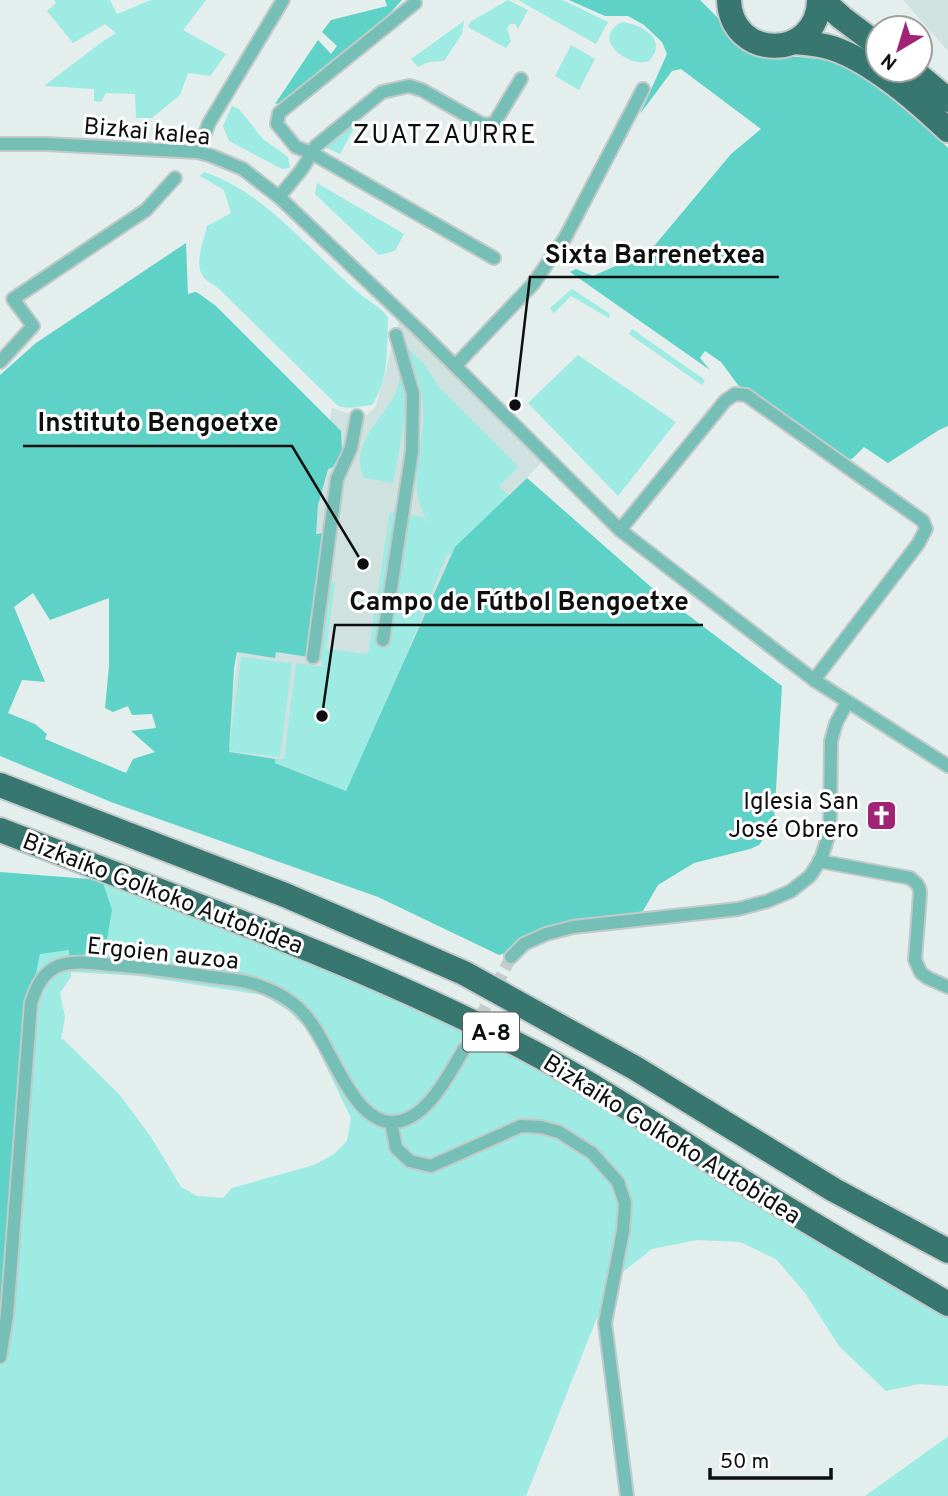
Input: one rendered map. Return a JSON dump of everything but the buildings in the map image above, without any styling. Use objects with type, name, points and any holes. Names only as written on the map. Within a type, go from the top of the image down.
[{"type":"highway","points":[[728,1],[732,18],[740,32],[766,46],[794,42],[806,34],[822,1],[864,34]]},
{"type":"highway","points":[[794,42],[833,48],[859,60],[894,83],[948,130]]},
{"type":"highway","points":[[929,84],[948,100]]},
{"type":"highway","name":"Bizkaiko Golkoko Autobidea","points":[[0,785],[285,895],[464,973],[635,1068],[834,1190],[948,1251]]},
{"type":"highway","name":"Bizkaiko Golkoko Autobidea","points":[[0,830],[274,935],[500,1036],[620,1104],[808,1223],[948,1304]]},
{"type":"street","points":[[198,152],[209,123],[283,0]]},
{"type":"street","points":[[415,3],[279,113],[277,124],[296,147],[312,153],[494,258]]},
{"type":"street","points":[[282,193],[302,169],[316,146],[382,92],[409,86],[422,90],[487,125],[495,122],[521,79]]},
{"type":"street","points":[[455,366],[533,284],[558,248],[643,89]]},
{"type":"street","name":"Bizkai kalea","points":[[0,144],[198,152],[243,169],[282,193],[329,240],[333,249],[620,530],[814,680],[948,766]]},
{"type":"street","points":[[0,362],[33,326],[13,299],[146,210],[175,178]]},
{"type":"street","points":[[383,640],[412,451],[413,394],[396,335]]},
{"type":"street","points":[[620,530],[725,401],[735,394],[746,395],[923,520],[926,529],[918,544],[814,680]]},
{"type":"street","points":[[313,657],[337,479],[351,448],[356,416]]},
{"type":"street","points":[[337,479],[352,478]]},
{"type":"street","points":[[511,957],[524,944],[546,934],[573,927],[738,909],[791,891],[810,876],[820,861],[827,840],[830,821],[831,741],[836,723],[847,703]]},
{"type":"street","points":[[820,861],[910,878],[917,883],[920,888],[915,951],[917,966],[928,978],[948,987]]},
{"type":"street","name":"Ergoien auzoa","points":[[0,1357],[12,1260],[30,1003],[38,985],[48,972],[60,965],[84,962],[146,967],[251,984],[273,991],[304,1013],[316,1029],[353,1097],[368,1112],[391,1122]]},
{"type":"street","points":[[464,1049],[430,1100],[415,1115],[391,1122],[396,1149],[410,1161],[431,1166],[521,1126],[541,1127],[559,1132],[592,1153],[618,1182],[625,1203],[623,1231],[605,1323],[627,1496]]},
{"type":"shaded area","points":[[54,0],[110,0],[117,14],[151,0],[206,0],[183,30],[226,54],[210,76],[188,73],[180,95],[152,118],[136,118],[135,94],[106,93],[101,102],[94,101],[94,89],[44,86],[116,33],[105,24],[73,43],[47,11],[56,3]]},
{"type":"shaded area","points":[[385,0],[402,0],[373,32],[292,100],[275,104],[318,40],[331,54],[337,46],[322,32],[331,20],[387,6]]},
{"type":"shaded area","points":[[508,0],[528,10],[518,29],[515,24],[510,24],[507,28],[511,41],[506,48],[468,27],[470,22]]},
{"type":"shaded area","points":[[518,0],[563,0],[608,22],[596,44]]},
{"type":"shaded area","points":[[569,0],[700,0],[729,34],[771,57],[836,61],[864,78],[864,84],[873,84],[927,127],[948,148],[948,426],[888,463],[864,447],[852,459],[843,458],[738,385],[721,362],[705,351],[700,358],[710,370],[570,272],[576,269],[593,276],[655,245],[731,154],[761,129],[681,69],[672,71],[640,114],[667,54],[662,42],[644,25],[628,16],[605,16]]},
{"type":"shaded area","points":[[903,0],[948,0],[948,51],[934,35],[934,14],[915,14]]},
{"type":"shaded area","points":[[464,21],[462,34],[444,61],[429,62],[418,67],[411,59]]},
{"type":"shaded area","points":[[622,22],[640,27],[651,35],[656,45],[649,61],[633,61],[624,57],[611,44],[609,37],[613,29]]},
{"type":"shaded area","points":[[571,45],[595,59],[579,90],[555,76]]},
{"type":"shaded area","points":[[232,106],[239,109],[263,139],[288,157],[290,168],[282,169],[229,141],[223,126]]},
{"type":"shaded area","points":[[357,123],[340,154],[325,147]]},
{"type":"shaded area","points":[[204,172],[248,194],[268,209],[388,318],[382,385],[372,405],[351,408],[338,406],[218,288],[204,278],[199,260],[207,226],[231,213],[224,190],[200,176]]},
{"type":"shaded area","points":[[317,183],[404,234],[395,251],[379,255],[315,194]]},
{"type":"shaded area","points":[[186,243],[188,294],[198,293],[216,306],[341,431],[342,451],[333,467],[328,469],[318,505],[316,534],[326,533],[309,657],[276,652],[275,658],[237,652],[229,752],[275,759],[275,763],[346,791],[455,547],[527,478],[651,587],[782,686],[774,824],[759,845],[694,863],[658,885],[643,911],[499,955],[378,897],[111,802],[0,756],[0,375],[36,343]],"holes":[[[33,593],[50,620],[109,598],[109,666],[105,708],[113,712],[128,706],[132,715],[152,714],[156,728],[131,731],[155,752],[133,759],[126,773],[45,739],[47,734],[35,724],[8,713],[22,680],[45,682],[14,607]]]},
{"type":"shaded area","points":[[572,289],[610,314],[609,318],[571,296],[554,313],[550,308]]},
{"type":"shaded area","points":[[401,314],[546,457],[458,542],[339,819],[218,798],[239,647],[325,452],[332,408],[357,416],[367,415],[376,406]]},
{"type":"shaded area","points":[[632,329],[705,380],[702,385],[629,334]]},
{"type":"shaded area","points":[[410,350],[425,365],[439,387],[519,467],[499,486],[509,496],[447,554],[405,658],[346,791],[275,762],[275,759],[284,759],[296,663],[323,667],[318,651],[330,579],[335,583],[326,649],[368,654],[390,512],[423,517],[431,528],[422,510],[416,478],[423,417],[420,386],[406,352]]},
{"type":"shaded area","points":[[578,355],[676,422],[618,496],[528,403]]},
{"type":"shaded area","points":[[401,367],[406,393],[403,430],[393,483],[364,478],[360,465],[364,443],[395,394]]},
{"type":"shaded area","points":[[241,657],[292,663],[280,757],[229,751]]},
{"type":"shaded area","points":[[0,872],[102,880],[112,910],[105,951],[70,965],[69,950],[40,954],[20,1052],[24,1089],[11,1257],[0,1319]]},
{"type":"shaded area","points":[[102,880],[492,1033],[948,1306],[948,1386],[919,1384],[886,1391],[839,1346],[805,1293],[776,1259],[740,1242],[697,1240],[652,1249],[624,1271],[596,1320],[526,1496],[0,1496],[0,1319],[11,1257],[24,1089],[20,1052],[40,953],[70,950],[70,964]],"holes":[[[71,972],[139,976],[263,995],[289,1011],[309,1031],[351,1118],[347,1141],[334,1154],[314,1165],[232,1188],[223,1198],[197,1196],[181,1187],[151,1137],[119,1094],[61,1040],[65,1017],[60,993],[71,977]]]},
{"type":"shaded area","points":[[948,1436],[948,1496],[865,1496],[946,1438]]},
{"type":"tunnel","points":[[464,1049],[511,957]]},
{"type":"place","name":"Sixta Barrenetxea","points":[[515,405]]},
{"type":"place","name":"Instituto Bengoetxe","points":[[363,564]]},
{"type":"place","name":"Campo de Fútbol Bengoetxe","points":[[322,716]]},
{"type":"place","name":"Iglesia San José Obrero","points":[[882,815]]},
{"type":"district","name":"ZUATZAURRE","points":[[445,134]]}]
